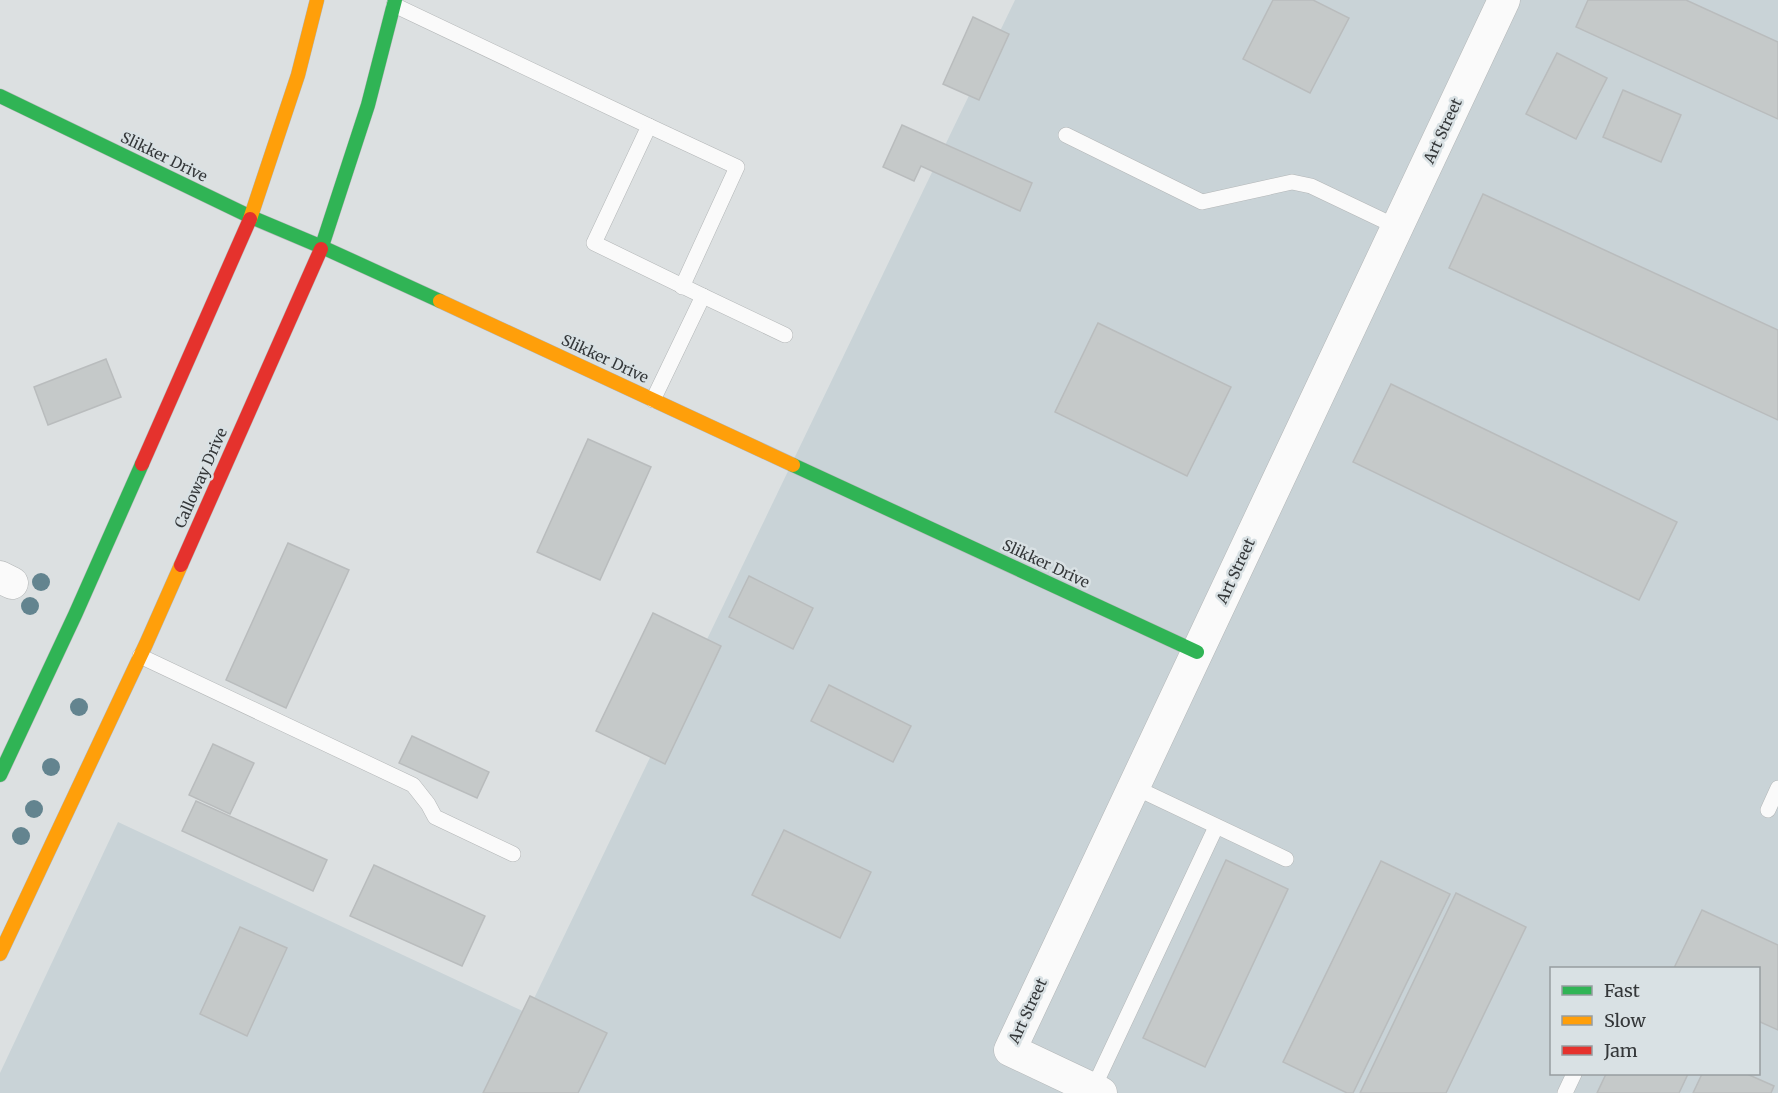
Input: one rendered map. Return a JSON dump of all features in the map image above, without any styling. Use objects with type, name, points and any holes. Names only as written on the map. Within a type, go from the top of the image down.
[{"type":"main road","points":[[0,775],[75,615],[251,217],[297,75],[317,0]]},
{"type":"main road","name":"Calloway Drive","points":[[0,954],[140,656],[322,246],[368,105],[395,2]]},
{"type":"main road","name":"Slikker Drive","points":[[0,96],[251,217],[322,246],[1197,652]]},
{"type":"street","name":"Art Street","points":[[1097,1091],[1010,1050],[1504,0]]},
{"type":"lane","points":[[395,2],[737,167],[682,287]]},
{"type":"lane","points":[[650,126],[594,243],[785,335]]},
{"type":"lane","points":[[1066,135],[1202,202],[1292,182],[1311,186],[1397,227]]},
{"type":"lane","points":[[653,400],[703,296]]},
{"type":"lane","points":[[140,656],[413,785],[435,817],[513,854]]},
{"type":"lane","points":[[1134,787],[1286,859]]},
{"type":"lane","points":[[1768,810],[1778,788]]},
{"type":"lane","points":[[1097,1091],[1216,827]]},
{"type":"lane","points":[[1564,1093],[1573,1075]]},
{"type":"shaded area","points":[[1015,0],[1778,0],[1778,1093],[0,1093],[0,1073],[118,822],[527,1013]]},
{"type":"building","points":[[1273,0],[1313,0],[1349,18],[1310,93],[1243,59]]},
{"type":"building","points":[[1588,0],[1686,0],[1778,42],[1778,119],[1576,27]]},
{"type":"building","points":[[973,17],[1009,34],[979,100],[943,84]]},
{"type":"building","points":[[1557,53],[1607,78],[1576,139],[1526,114]]},
{"type":"building","points":[[1623,90],[1681,115],[1661,162],[1603,137]]},
{"type":"building","points":[[902,125],[1032,183],[1020,211],[921,166],[914,181],[883,167]]},
{"type":"building","points":[[1483,194],[1778,330],[1778,420],[1449,268]]},
{"type":"building","points":[[1098,323],[1231,387],[1187,476],[1055,412]]},
{"type":"building","points":[[106,359],[121,397],[48,425],[34,387]]},
{"type":"building","points":[[1391,384],[1677,522],[1639,600],[1353,462]]},
{"type":"building","points":[[588,439],[651,467],[600,580],[537,552]]},
{"type":"building","points":[[288,543],[349,570],[286,708],[226,680]]},
{"type":"building","points":[[749,576],[813,608],[793,649],[729,617]]},
{"type":"building","points":[[653,613],[721,646],[665,764],[596,731]]},
{"type":"building","points":[[829,685],[911,726],[893,762],[811,721]]},
{"type":"building","points":[[412,736],[489,772],[477,798],[399,763]]},
{"type":"building","points":[[213,744],[254,763],[230,814],[189,795]]},
{"type":"building","points":[[196,801],[327,860],[313,891],[182,831]]},
{"type":"building","points":[[784,830],[871,872],[840,938],[752,895]]},
{"type":"building","points":[[1226,860],[1288,889],[1205,1067],[1143,1038]]},
{"type":"building","points":[[1381,861],[1450,894],[1353,1093],[1347,1093],[1283,1062]]},
{"type":"building","points":[[374,865],[485,916],[462,966],[350,916]]},
{"type":"building","points":[[1456,893],[1526,927],[1446,1093],[1360,1093]]},
{"type":"building","points":[[1702,910],[1778,945],[1778,1030],[1760,1022],[1760,967],[1674,967]]},
{"type":"building","points":[[240,927],[287,948],[247,1036],[200,1014]]},
{"type":"building","points":[[530,996],[607,1033],[578,1093],[483,1093]]},
{"type":"building","points":[[1606,1075],[1688,1075],[1679,1093],[1597,1093]]},
{"type":"building","points":[[1702,1075],[1749,1075],[1774,1086],[1771,1093],[1693,1093]]},
{"type":"traffic: fast","points":[[321,249],[368,105],[395,0]]},
{"type":"traffic: fast","points":[[0,96],[251,217],[440,301]]},
{"type":"traffic: fast","points":[[0,775],[142,464]]},
{"type":"traffic: fast","points":[[793,465],[1197,652]]},
{"type":"traffic: slow","points":[[250,219],[298,75],[317,0]]},
{"type":"traffic: slow","points":[[440,301],[793,465]]},
{"type":"traffic: slow","points":[[0,954],[181,565]]},
{"type":"traffic: jam","points":[[142,464],[250,219]]},
{"type":"traffic: jam","points":[[181,565],[321,249]]}]
